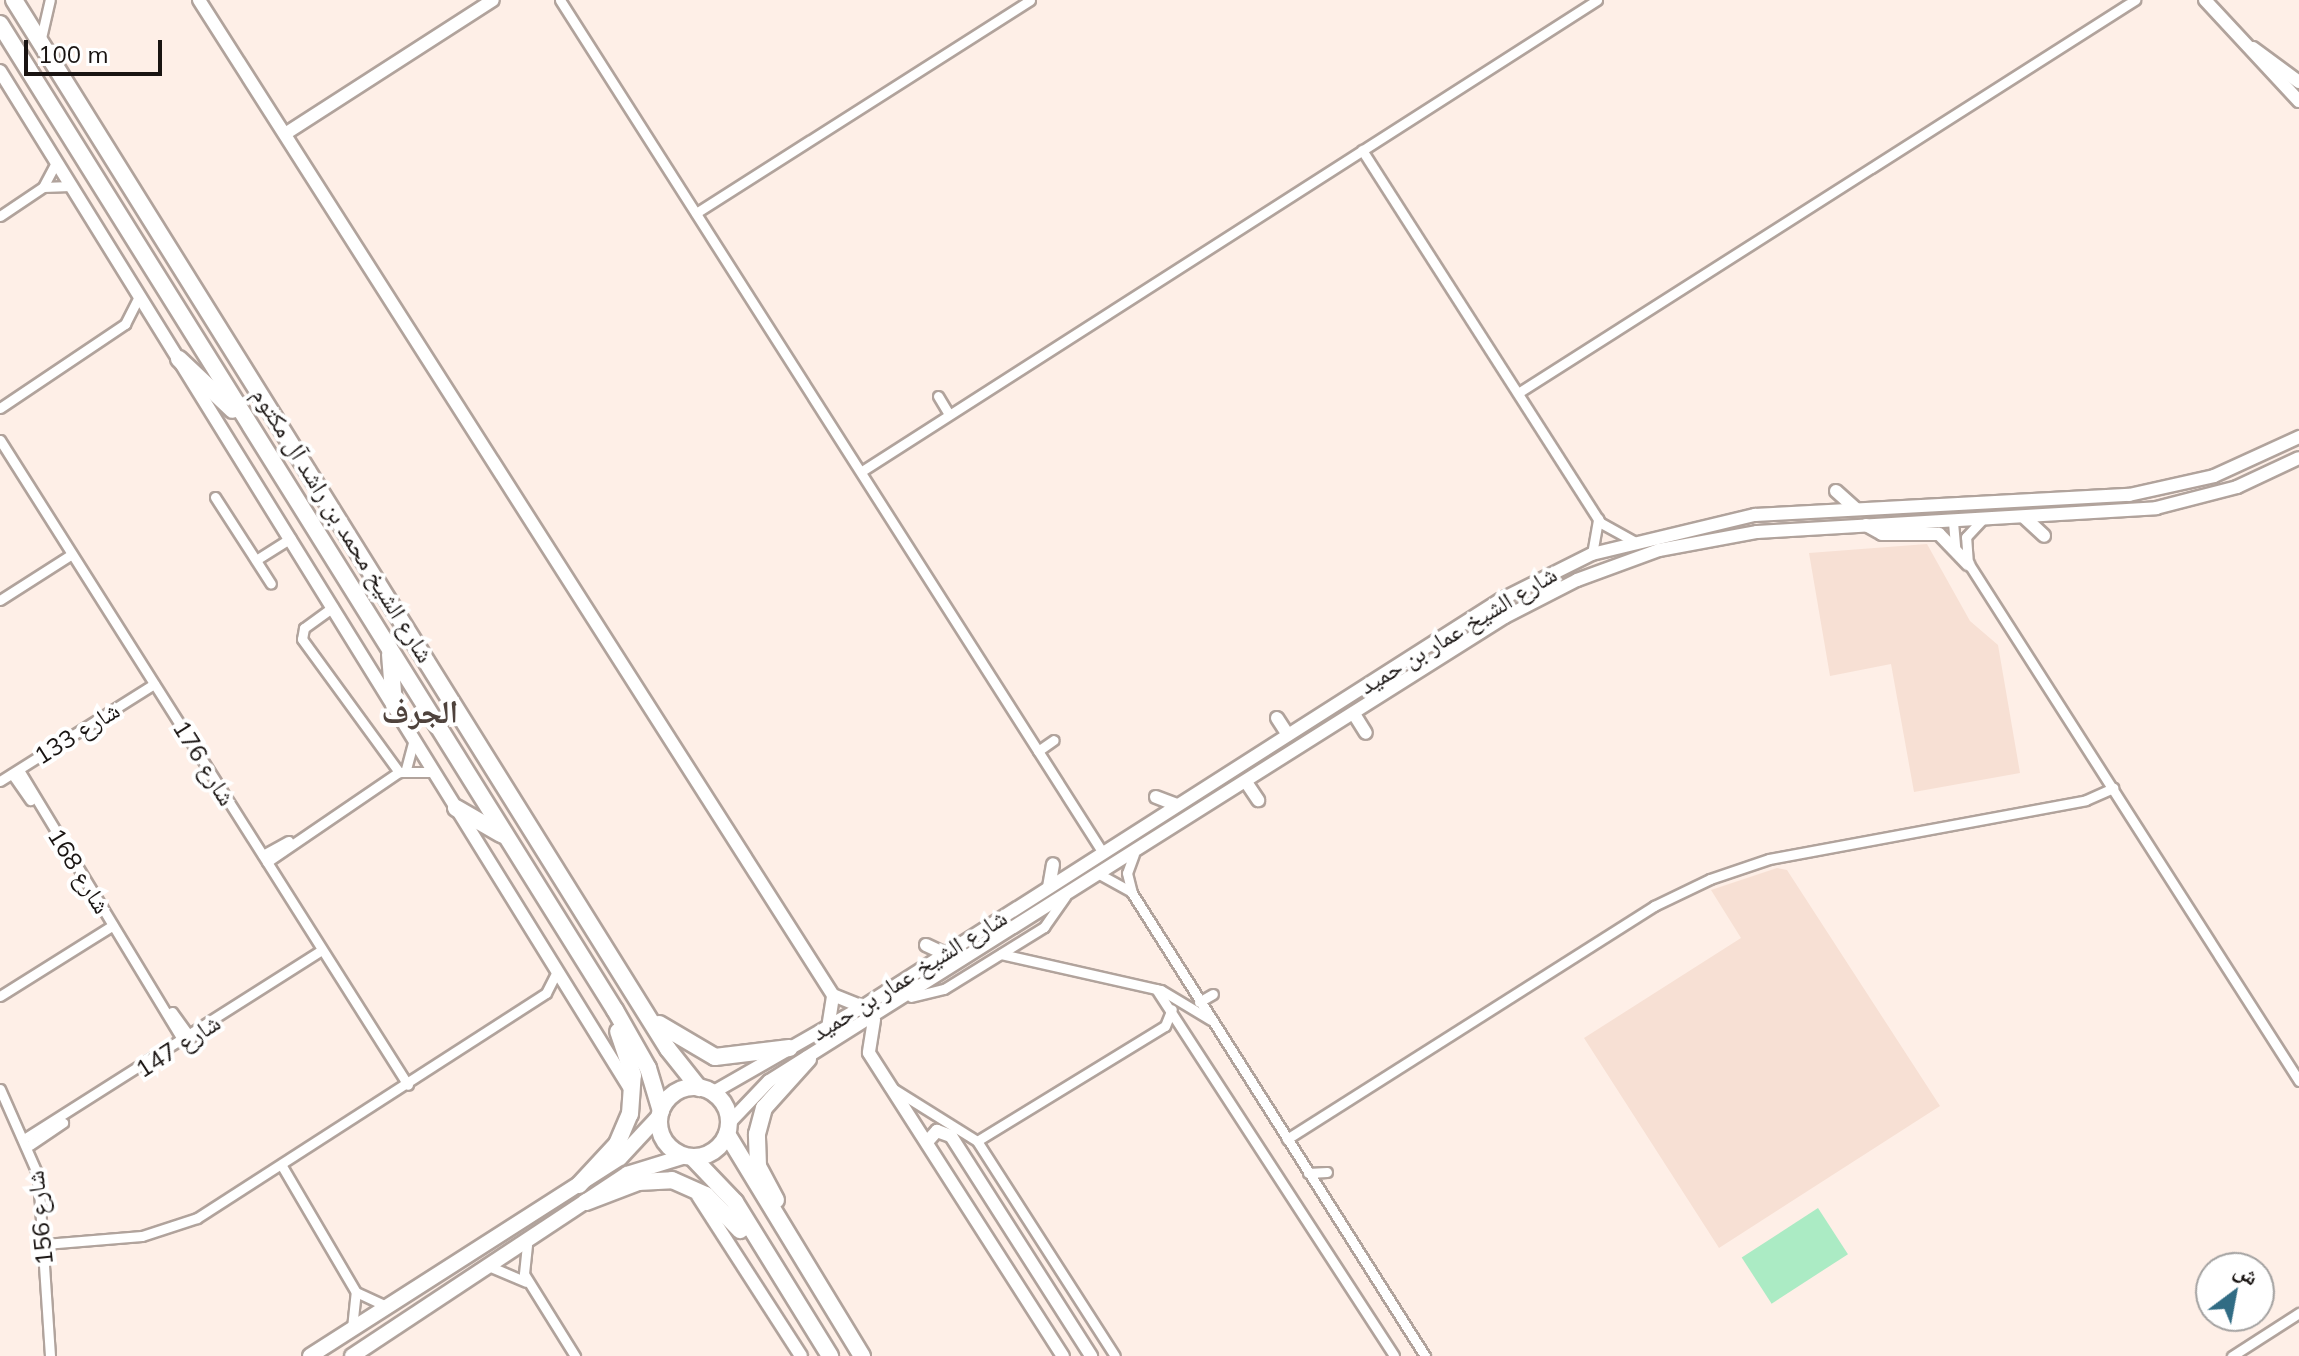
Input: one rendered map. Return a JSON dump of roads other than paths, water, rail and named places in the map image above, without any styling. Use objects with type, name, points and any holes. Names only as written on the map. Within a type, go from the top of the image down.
[{"type":"highway","name":"شارع الشيخ محمد بن راشد آل مكتوم","points":[[14,0],[645,1013],[706,1090]]},
{"type":"highway","name":"شارع الشيخ محمد بن راشد آل مكتوم","points":[[0,24],[615,1010],[648,1068],[660,1113]]},
{"type":"highway","points":[[179,359],[246,419]]},
{"type":"highway","points":[[390,652],[394,705]]},
{"type":"highway","points":[[456,808],[507,837]]},
{"type":"highway","points":[[579,1185],[622,1134],[634,1097],[615,1010]]},
{"type":"highway","points":[[645,1013],[689,1048],[715,1057],[789,1048]]},
{"type":"highway","points":[[795,1249],[755,1147],[764,1108],[808,1059]]},
{"type":"highway","points":[[830,1356],[735,1202],[689,1157],[664,1140],[660,1113],[676,1093],[706,1090],[795,1249],[862,1356]]},
{"type":"highway","points":[[689,1157],[714,1151],[728,1128]]},
{"type":"highway","points":[[586,1202],[638,1182],[692,1187],[728,1212],[757,1256],[775,1269]]},
{"type":"main road","points":[[310,1356],[629,1151],[660,1113]]},
{"type":"main road","points":[[352,1356],[527,1245],[637,1169],[689,1157]]},
{"type":"street","points":[[42,45],[50,0]]},
{"type":"street","points":[[199,0],[833,995],[862,1007]]},
{"type":"street","points":[[285,134],[493,0]]},
{"type":"street","points":[[560,0],[1103,853]]},
{"type":"street","points":[[696,213],[1030,0]]},
{"type":"street","points":[[862,471],[1597,0]]},
{"type":"street","points":[[1518,393],[2135,0]]},
{"type":"street","points":[[2205,0],[2299,101]]},
{"type":"street","points":[[2250,47],[2299,82]]},
{"type":"street","points":[[0,71],[634,1097]]},
{"type":"street","points":[[1362,150],[1597,516],[1633,541]]},
{"type":"street","points":[[0,216],[43,187],[55,164]]},
{"type":"street","points":[[43,187],[70,186]]},
{"type":"street","points":[[0,408],[125,324],[139,297]]},
{"type":"street","points":[[125,324],[154,323]]},
{"type":"street","points":[[938,396],[949,414]]},
{"type":"street","name":"شارع الشيخ عمار بن حميد","points":[[706,1090],[828,1028],[1500,600],[1592,554],[1736,517],[2056,500],[2183,485],[2299,437]]},
{"type":"street","name":"شارع 176","points":[[0,440],[408,1085]]},
{"type":"street","name":"شارع الشيخ عمار بن حميد","points":[[728,1128],[760,1087],[840,1042],[1505,617],[1609,567],[1723,536],[1866,525],[2025,518],[2172,505],[2253,481],[2299,458]]},
{"type":"street","points":[[1836,491],[1856,509]]},
{"type":"street","points":[[215,497],[271,584]]},
{"type":"street","points":[[2056,500],[1966,512],[1953,522],[1953,543],[2299,1081]]},
{"type":"street","points":[[1592,554],[1597,516]]},
{"type":"street","points":[[2025,518],[2044,536]]},
{"type":"street","points":[[1968,564],[1966,537],[1982,520]]},
{"type":"street","points":[[1866,525],[1882,534],[1939,534],[1968,564]]},
{"type":"street","points":[[256,560],[291,538]]},
{"type":"street","points":[[0,600],[72,554]]},
{"type":"street","points":[[333,607],[304,628],[302,639],[402,771]]},
{"type":"street","name":"شارع 133","points":[[0,781],[154,684]]},
{"type":"street","points":[[1354,714],[1366,733]]},
{"type":"street","points":[[1277,718],[1288,735]]},
{"type":"street","points":[[402,771],[414,740]]},
{"type":"street","points":[[1038,751],[1054,740]]},
{"type":"street","points":[[265,859],[402,771],[434,772]]},
{"type":"street","name":"شارع 168","points":[[15,772],[188,1040]]},
{"type":"street","points":[[1246,782],[1258,800]]},
{"type":"street","points":[[1287,1139],[1654,906],[1710,879],[1769,859],[2086,800],[2113,788]]},
{"type":"street","points":[[1156,797],[1177,805]]},
{"type":"street","points":[[1134,854],[1127,873],[1132,893],[1425,1356]]},
{"type":"street","points":[[1049,887],[1053,864]]},
{"type":"street","points":[[1101,875],[1132,893]]},
{"type":"street","points":[[911,997],[944,989],[1050,924],[1065,897]]},
{"type":"street","points":[[2,993],[112,922]]},
{"type":"street","points":[[926,945],[945,954]]},
{"type":"street","name":"شارع 147","points":[[29,1141],[324,953]]},
{"type":"street","points":[[1001,954],[1156,989],[1211,1020]]},
{"type":"street","points":[[45,1244],[170,1229],[278,1168],[546,993],[557,971]]},
{"type":"street","points":[[1156,989],[1172,1008],[1394,1356]]},
{"type":"street","points":[[546,993],[572,996]]},
{"type":"street","points":[[1199,1002],[1213,994]]},
{"type":"street","points":[[828,1028],[833,995]]},
{"type":"street","points":[[977,1141],[1165,1026],[1172,1008]]},
{"type":"street","points":[[874,1020],[869,1053],[887,1086],[927,1142],[1063,1356]]},
{"type":"street","points":[[840,1042],[869,1053]]},
{"type":"street","points":[[887,1086],[905,1090],[977,1141],[1115,1356]]},
{"type":"street","name":"شارع 156","points":[[0,1089],[29,1141],[45,1244],[50,1356]]},
{"type":"street","points":[[927,1142],[937,1131],[951,1136],[1091,1356]]},
{"type":"street","points":[[278,1168],[356,1292],[389,1306]]},
{"type":"street","points":[[1308,1173],[1327,1172]]},
{"type":"street","points":[[692,1187],[801,1356]]},
{"type":"street","points":[[527,1245],[529,1284],[575,1356]]},
{"type":"street","points":[[491,1267],[529,1284]]},
{"type":"street","points":[[349,1331],[356,1292]]},
{"type":"street","points":[[2232,1356],[2299,1313]]},
{"type":"district","name":"الجرف","points":[[420,711]]}]
